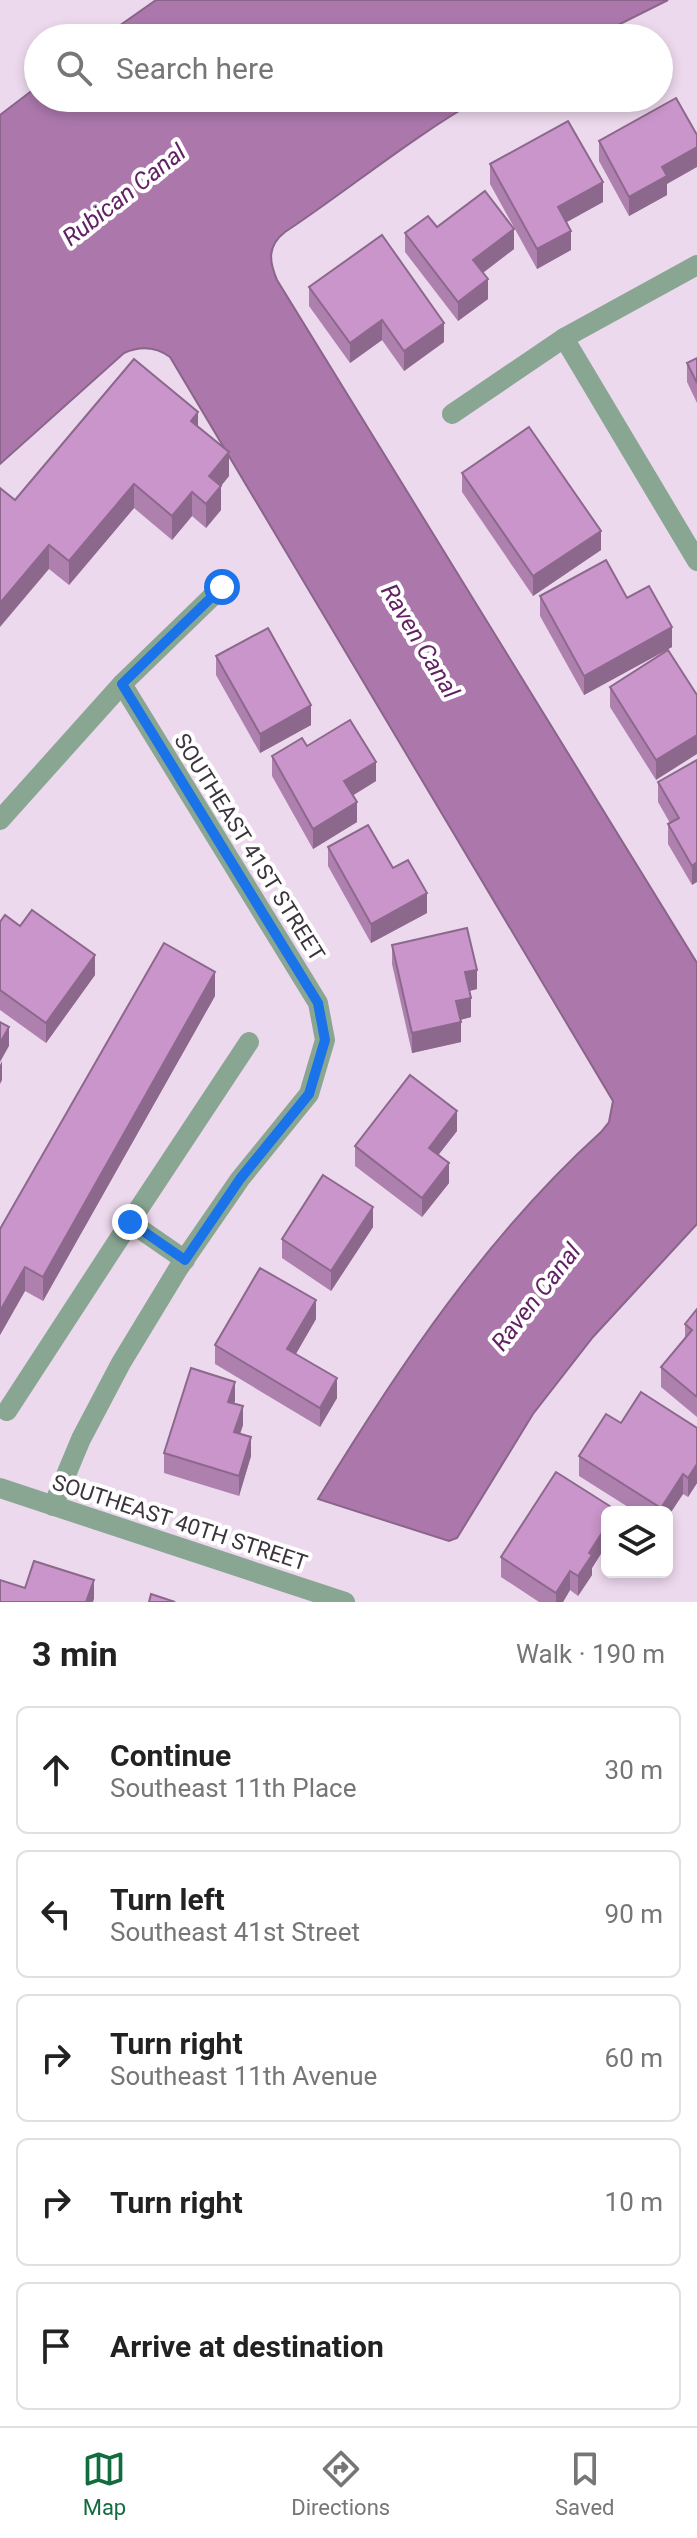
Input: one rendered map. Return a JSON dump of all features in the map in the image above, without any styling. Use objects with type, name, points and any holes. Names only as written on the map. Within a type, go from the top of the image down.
[{"type":"street","points":[[452,414],[564,338],[697,265]]},
{"type":"street","points":[[564,338],[697,561]]},
{"type":"street","points":[[0,820],[122,684],[222,587]]},
{"type":"street","name":"SOUTHEAST 41ST STREET","points":[[122,684],[318,1003],[325,1040],[309,1094],[240,1179],[185,1260]]},
{"type":"street","points":[[7,1411],[249,1042]]},
{"type":"street","points":[[53,1506],[81,1439],[121,1363],[185,1260],[130,1222]]},
{"type":"street","name":"SOUTHEAST 40TH STREET","points":[[0,1488],[345,1602]]},
{"type":"water","points":[[156,0],[668,0],[620,24],[122,24]]},
{"type":"water","points":[[24,97],[24,112],[457,112],[279,237],[272,248],[272,266],[277,280],[697,963],[697,1224],[593,1337],[533,1414],[457,1538],[449,1541],[318,1499],[446,1305],[520,1215],[601,1132],[609,1122],[613,1101],[170,357],[148,349],[124,353],[0,464],[0,115]]},
{"type":"building","points":[[676,98],[697,135],[697,147],[662,167],[667,176],[629,197],[599,141],[651,112],[673,112],[673,100]]},
{"type":"building","points":[[568,121],[603,182],[558,207],[571,231],[537,249],[490,164]]},
{"type":"building","points":[[485,191],[514,229],[473,260],[488,279],[458,302],[405,233],[428,216],[437,227]]},
{"type":"building","points":[[382,235],[444,323],[404,351],[382,320],[350,343],[309,287]]},
{"type":"building","points":[[697,358],[697,383],[687,363]]},
{"type":"building","points":[[134,359],[198,412],[191,421],[229,452],[209,476],[221,486],[206,504],[192,492],[172,516],[134,484],[69,561],[49,545],[0,603],[0,488],[15,500]]},
{"type":"building","points":[[529,427],[601,531],[533,576],[462,473]]},
{"type":"building","points":[[606,560],[627,598],[649,586],[672,627],[584,676],[540,596]]},
{"type":"building","points":[[268,628],[311,705],[260,734],[216,656]]},
{"type":"building","points":[[668,650],[697,695],[697,735],[656,760],[610,687]]},
{"type":"building","points":[[350,720],[376,762],[344,781],[357,802],[313,829],[272,756],[302,738],[307,746]]},
{"type":"building","points":[[697,760],[697,862],[692,866],[668,824],[679,818],[658,782]]},
{"type":"building","points":[[368,825],[393,868],[408,860],[427,893],[371,924],[328,847]]},
{"type":"building","points":[[32,910],[95,955],[46,1023],[0,990],[0,922],[5,915],[20,926]]},
{"type":"building","points":[[467,928],[477,970],[465,972],[471,998],[456,1001],[461,1022],[412,1033],[392,945]]},
{"type":"building","points":[[164,943],[215,972],[43,1277],[25,1267],[0,1311],[0,1229]]},
{"type":"building","points":[[0,1022],[9,1027],[0,1043]]},
{"type":"building","points":[[410,1075],[457,1111],[429,1148],[449,1163],[422,1198],[355,1146]]},
{"type":"building","points":[[323,1175],[373,1207],[331,1271],[282,1239]]},
{"type":"building","points":[[260,1268],[316,1300],[287,1349],[337,1378],[320,1408],[215,1345]]},
{"type":"building","points":[[697,1309],[697,1397],[661,1367],[692,1330],[685,1324]]},
{"type":"building","points":[[191,1368],[235,1382],[228,1402],[243,1406],[234,1432],[251,1437],[239,1476],[164,1453]]},
{"type":"building","points":[[641,1392],[697,1428],[697,1464],[688,1478],[683,1474],[662,1506],[579,1456],[606,1414],[621,1423]]},
{"type":"building","points":[[556,1472],[610,1506],[601,1506],[601,1534],[589,1553],[592,1555],[578,1576],[570,1571],[556,1593],[501,1557]]},
{"type":"building","points":[[34,1561],[94,1580],[86,1602],[0,1602],[0,1580],[25,1588]]},
{"type":"building","points":[[151,1594],[175,1602],[149,1602]]},
{"type":"route","points":[[130,1222],[185,1260],[240,1179],[309,1094],[325,1040],[318,1003],[122,684],[222,587]]},
{"type":"water label","name":"Rubican Canal","points":[[124,195]]},
{"type":"water label","name":"Raven Canal","points":[[420,641]]},
{"type":"water label","name":"Raven Canal","points":[[536,1297]]}]
